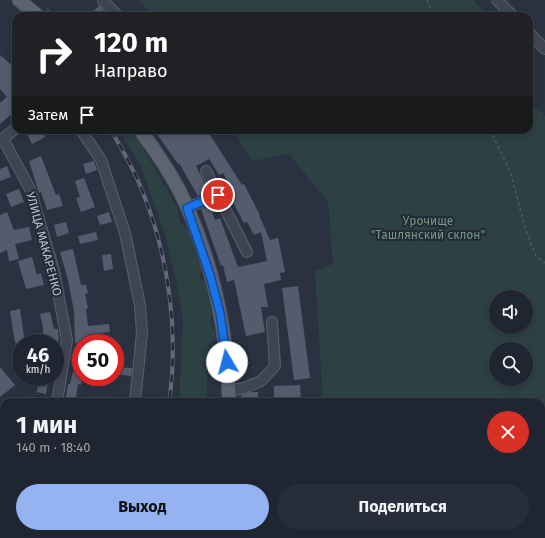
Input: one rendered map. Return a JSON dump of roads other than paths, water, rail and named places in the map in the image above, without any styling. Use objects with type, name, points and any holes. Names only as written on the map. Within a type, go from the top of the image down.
[{"type":"main road","points":[[19,0],[33,12]]},
{"type":"main road","points":[[143,134],[172,179],[187,208],[210,275],[220,313],[227,362],[229,396]]},
{"type":"street","points":[[497,0],[509,12]]},
{"type":"street","points":[[103,1],[114,12]]},
{"type":"street","points":[[533,37],[545,49]]},
{"type":"street","points":[[2,140],[12,131]]},
{"type":"street","points":[[84,134],[102,160],[125,233],[140,305],[142,333],[136,398]]},
{"type":"street","name":"УЛИЦА МАКАРЕНКО","points":[[2,140],[30,189],[54,272],[67,340],[58,398]]},
{"type":"street","points":[[206,171],[247,252]]},
{"type":"street","points":[[187,208],[218,195]]},
{"type":"street","points":[[229,396],[244,388],[261,382],[275,366],[272,322]]},
{"type":"railway","points":[[113,134],[141,187],[153,220],[166,271],[170,297],[173,350],[169,398]]},
{"type":"park label","name":"Урочище \"Ташлянский склон\"","points":[[428,228]]}]
